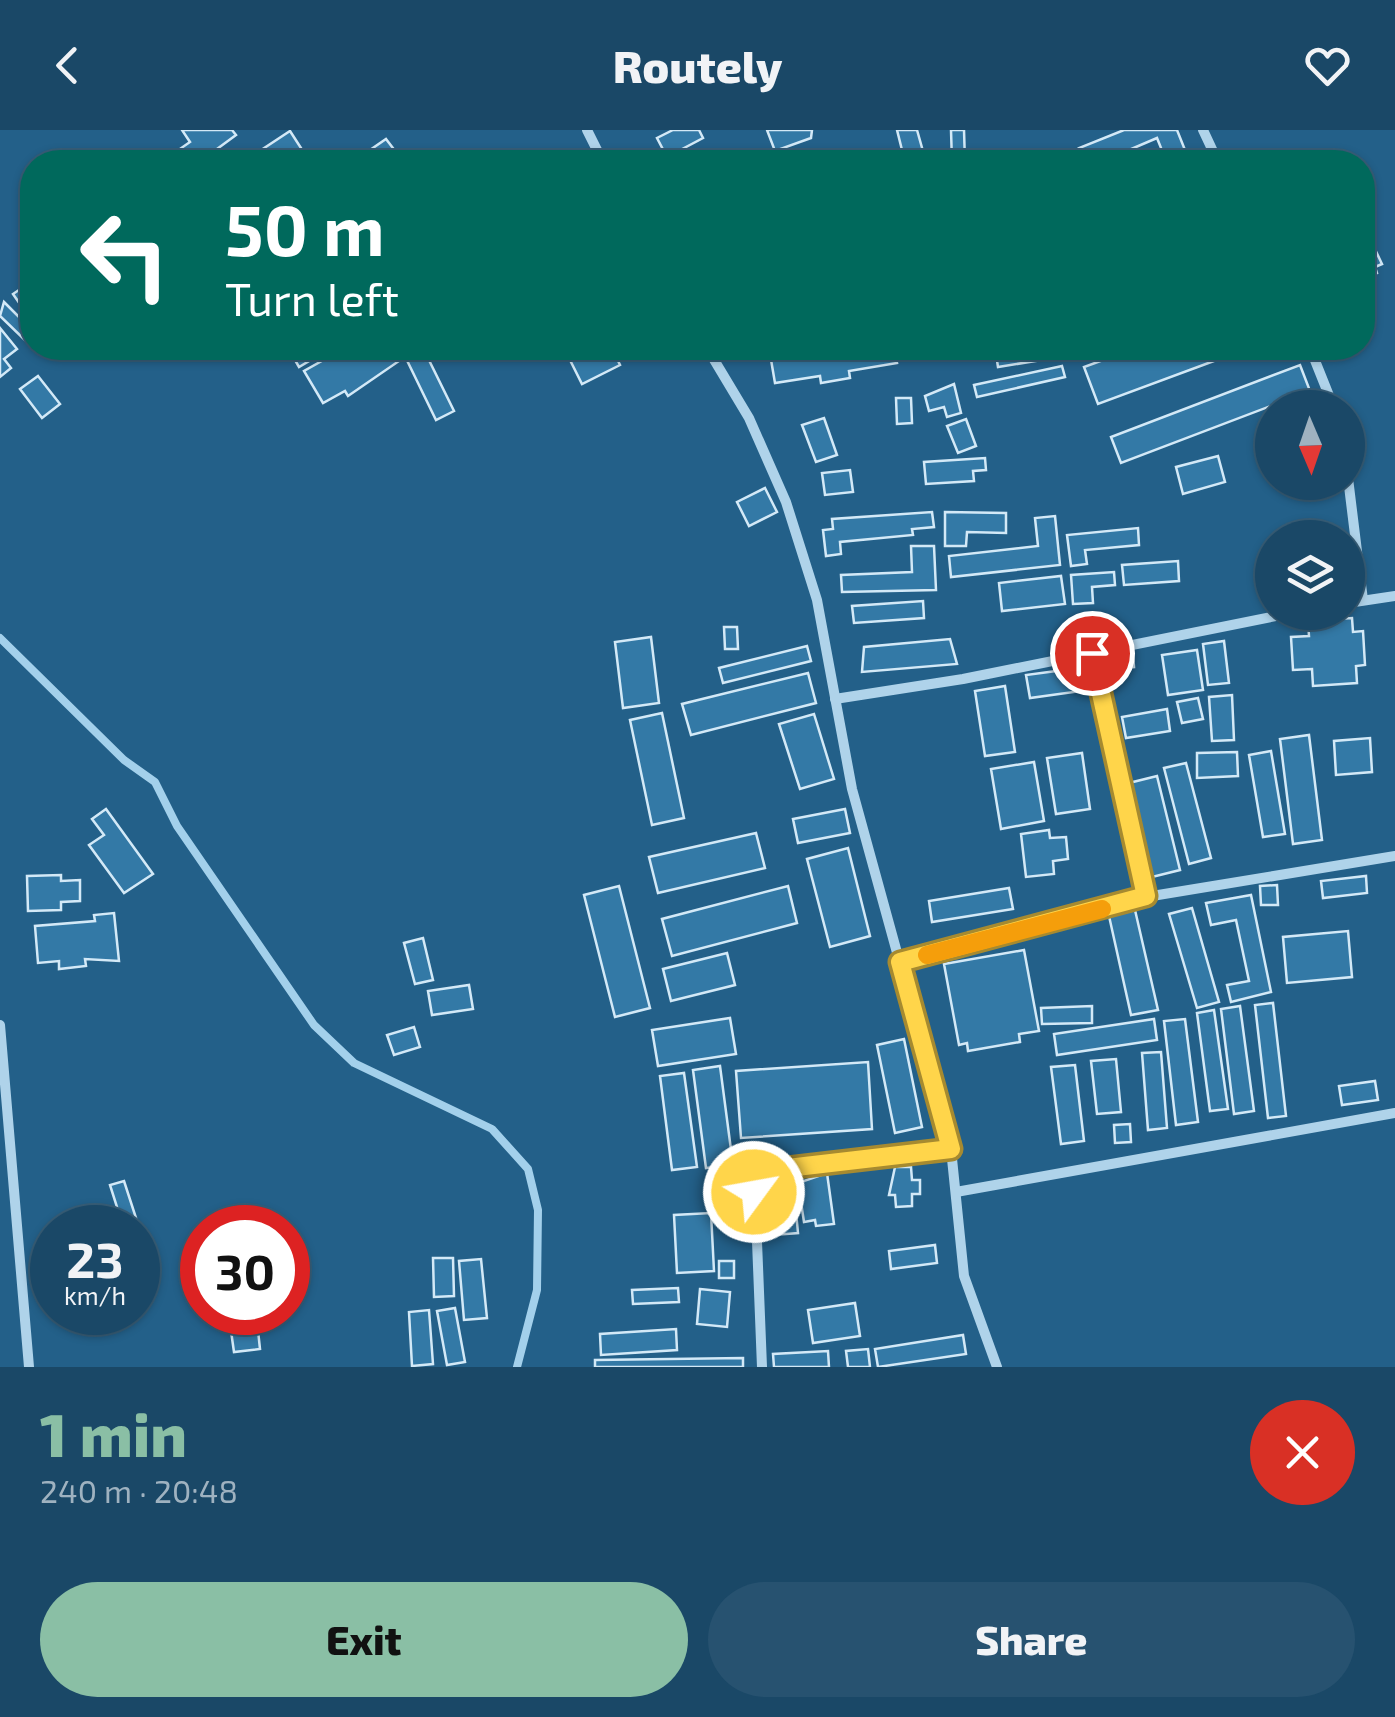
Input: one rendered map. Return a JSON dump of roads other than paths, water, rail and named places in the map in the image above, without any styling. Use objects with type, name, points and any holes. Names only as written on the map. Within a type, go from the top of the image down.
[{"type":"street","points":[[714,360],[749,418],[786,502],[817,600],[852,789],[951,1149],[964,1276],[997,1367]]},
{"type":"street","points":[[1315,360],[1327,390]]},
{"type":"street","points":[[1365,600],[1395,596]]},
{"type":"street","points":[[835,700],[1255,620]]},
{"type":"street","points":[[1092,653],[1146,896]]},
{"type":"street","points":[[900,962],[1146,896],[1395,856]]},
{"type":"street","points":[[0,1026],[29,1367]]},
{"type":"street","points":[[956,1192],[1395,1113]]},
{"type":"street","points":[[762,1367],[754,1192],[759,1180],[779,1169],[951,1149]]},
{"type":"waterway","points":[[0,638],[124,760],[155,782],[177,826],[314,1025],[354,1063],[492,1129],[528,1169],[538,1210],[537,1290],[517,1367]]}]
